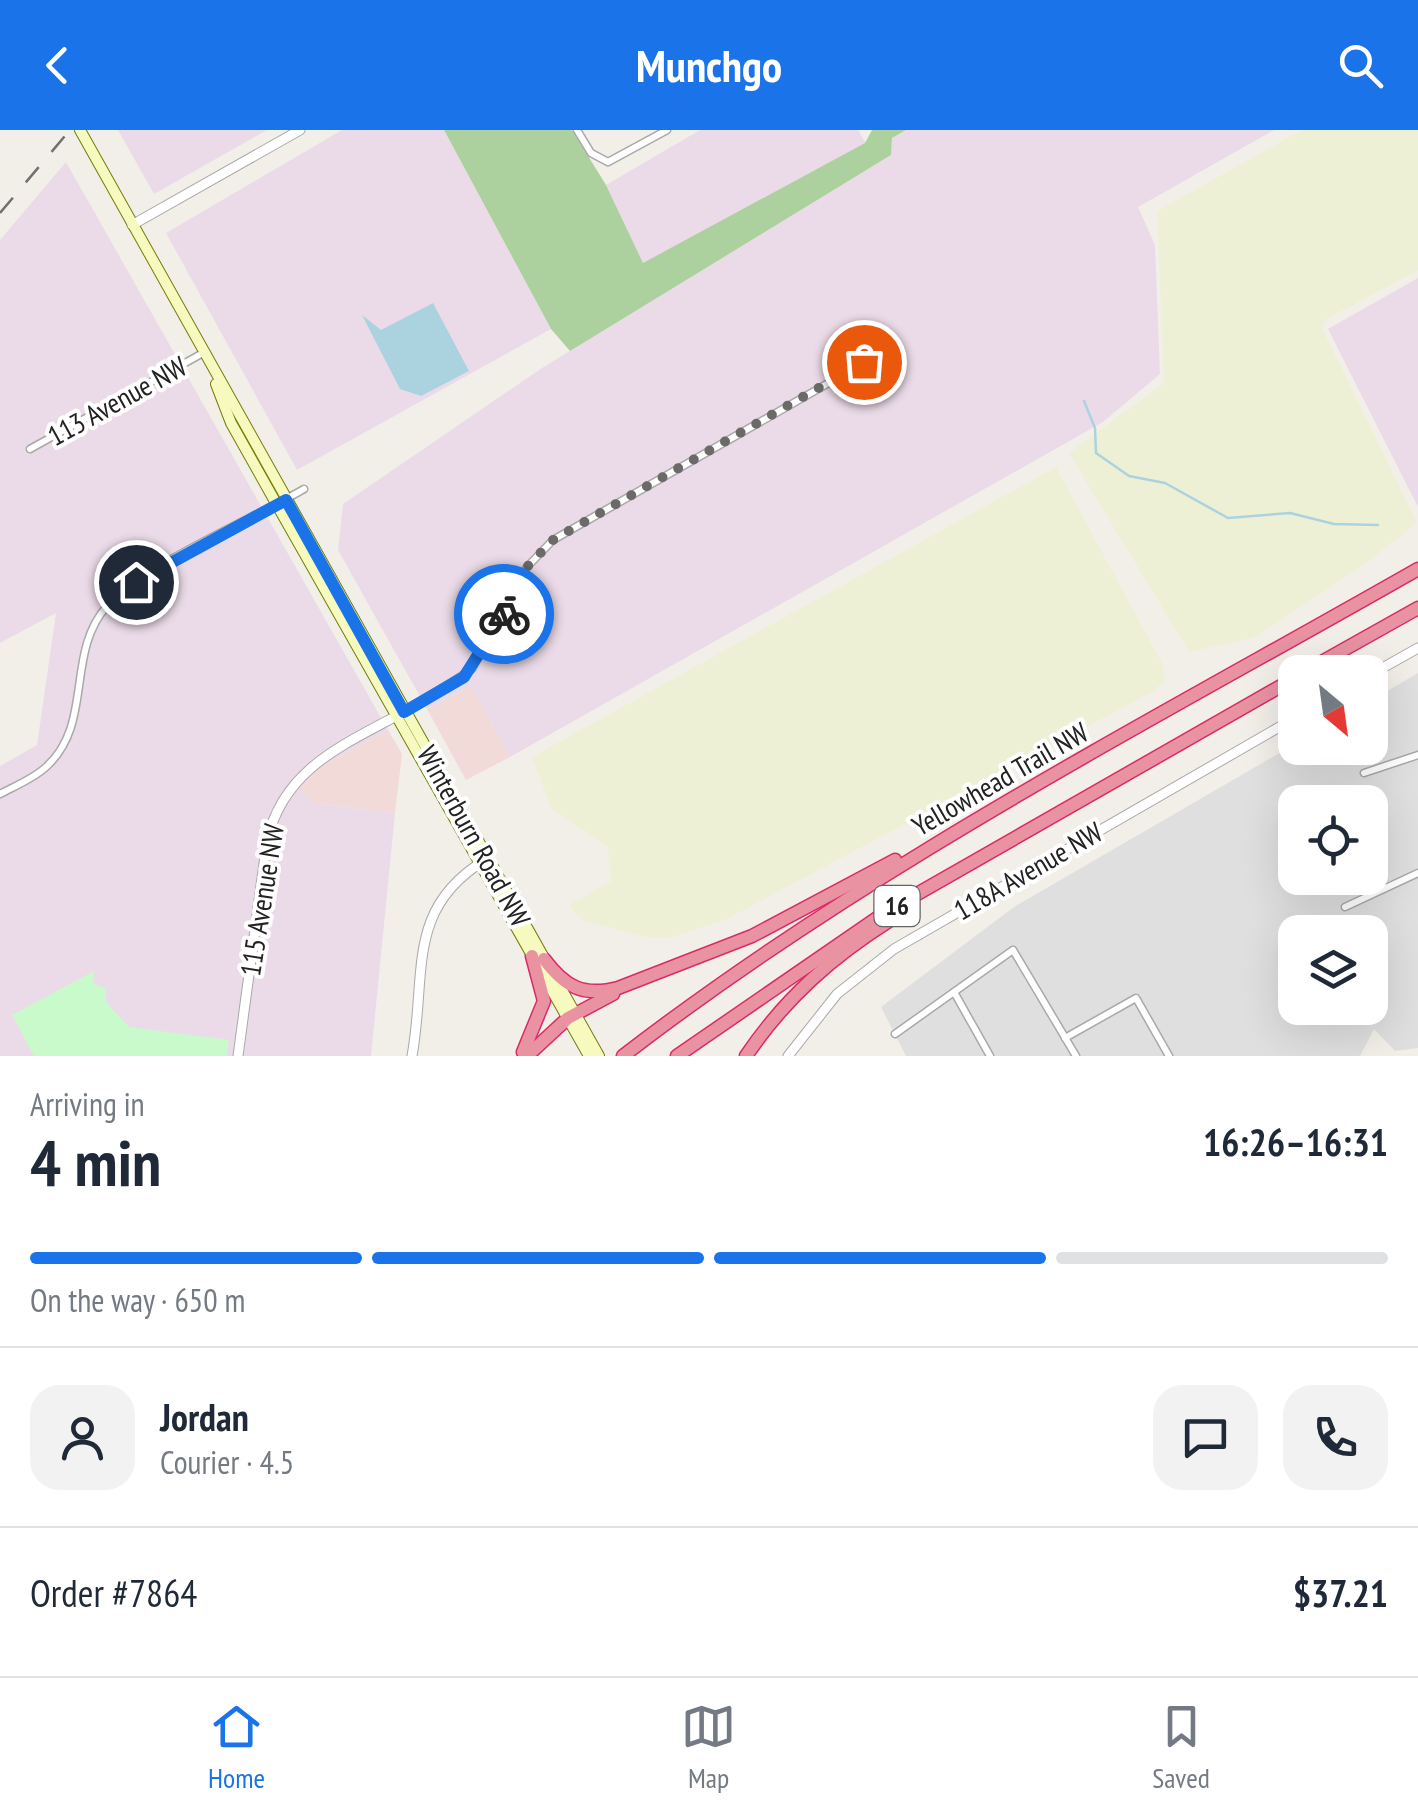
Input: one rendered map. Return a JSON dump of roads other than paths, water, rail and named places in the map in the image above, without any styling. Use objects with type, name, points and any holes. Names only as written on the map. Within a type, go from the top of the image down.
[{"type":"highway","name":"Yellowhead Trail NW","points":[[623,1056],[817,918],[1000,807],[1418,569]]},
{"type":"highway","points":[[1334,655],[1418,608]]},
{"type":"highway","name":"Yellowhead Trail NW","points":[[677,1056],[845,938],[1278,688]]},
{"type":"highway","points":[[524,1056],[572,1016],[646,977],[752,936],[1000,807]]},
{"type":"highway","points":[[746,1056],[790,996],[823,966],[1062,811]]},
{"type":"highway","points":[[538,958],[565,983],[588,992],[646,977]]},
{"type":"highway","points":[[524,1056],[544,1000],[538,958]]},
{"type":"main road","name":"Winterburn Road NW","points":[[80,130],[204,353],[231,423],[281,502],[592,1052]]},
{"type":"street","points":[[132,225],[300,130]]},
{"type":"street","points":[[577,130],[591,153],[608,162],[668,130]]},
{"type":"street","name":"115 Avenue NW","points":[[238,1056],[267,841],[276,812],[292,784],[312,764],[472,669],[527,567],[553,540],[890,348]]},
{"type":"street","name":"113 Avenue NW","points":[[30,449],[204,353]]},
{"type":"street","points":[[0,794],[38,773],[64,745],[76,713],[84,645],[107,605],[136,582],[304,490]]},
{"type":"street","points":[[1388,665],[1418,648]]},
{"type":"street","name":"118A Avenue NW","points":[[788,1056],[828,1003],[894,948],[1278,728]]},
{"type":"street","points":[[1364,773],[1418,755]]},
{"type":"street","points":[[412,1056],[428,922],[448,888],[484,861]]},
{"type":"street","points":[[1345,908],[1418,874]]},
{"type":"street","points":[[895,1034],[1015,951],[1076,1056]]},
{"type":"street","points":[[954,992],[990,1056]]},
{"type":"street","points":[[1066,1038],[1136,998],[1168,1056]]},
{"type":"water","points":[[433,303],[469,371],[421,396],[400,389],[362,315],[381,330]]},
{"type":"waterway","points":[[1084,401],[1095,428],[1096,453],[1129,476],[1165,483],[1228,518],[1290,513],[1334,524],[1378,525]]},
{"type":"railway","points":[[0,213],[70,130]]}]
